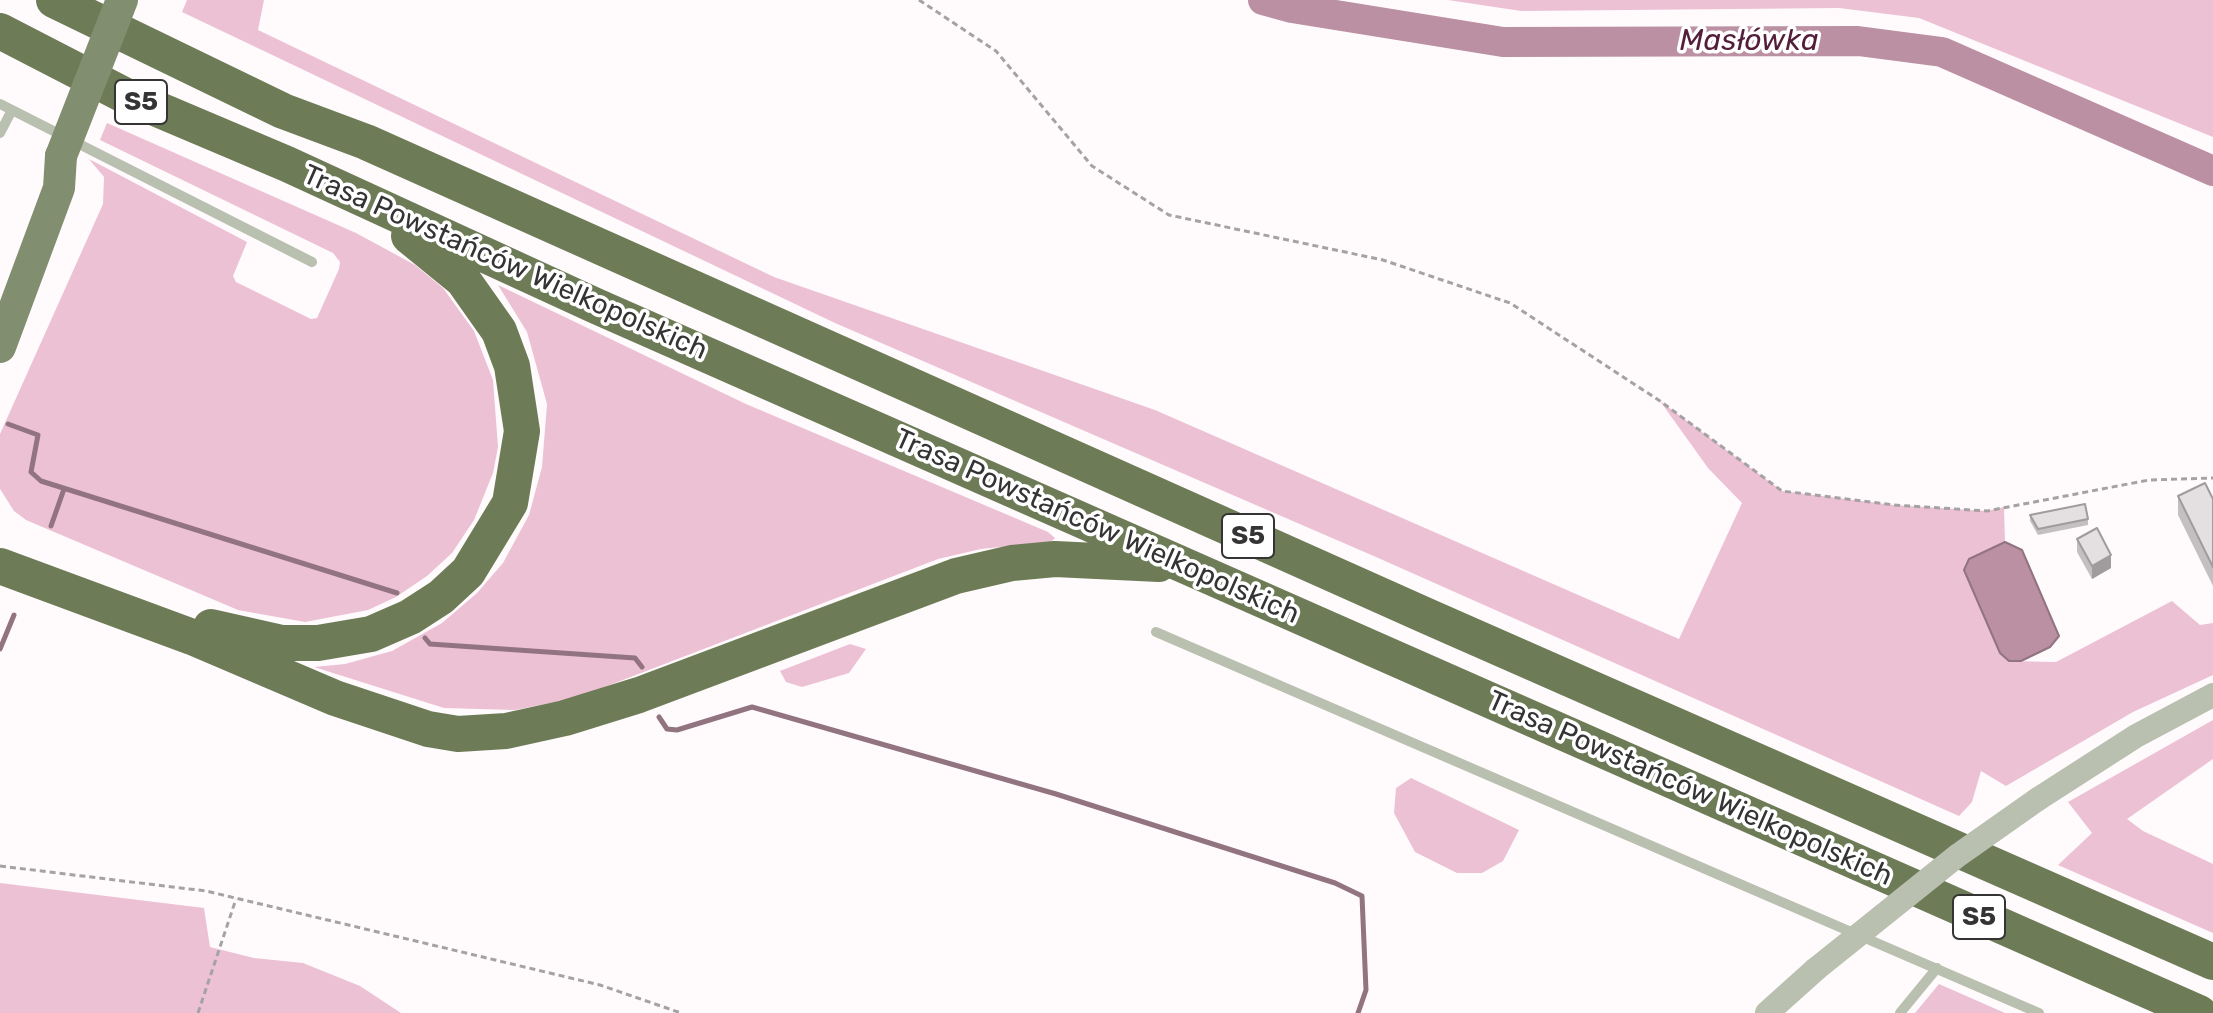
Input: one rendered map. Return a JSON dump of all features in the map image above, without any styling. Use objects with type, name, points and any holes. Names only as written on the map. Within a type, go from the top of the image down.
[{"type":"highway","name":"Trasa Powstańców Wielkopolskich","points":[[54,0],[283,111],[366,142],[1429,617],[2213,962]]},
{"type":"highway","name":"Trasa Powstańców Wielkopolskich","points":[[0,31],[124,95],[287,164],[1180,565],[2199,1013]]},
{"type":"highway","points":[[0,539],[27,556],[200,624],[282,643],[318,643],[371,634],[410,617],[441,597],[468,572],[510,503],[518,470],[522,431],[520,399],[499,331],[463,280],[423,244],[287,164]]},
{"type":"highway","points":[[0,566],[192,637],[335,698],[428,729],[458,734],[506,731],[580,714],[956,576],[1012,563],[1055,559],[1180,565]]},
{"type":"main road","points":[[0,295],[43,181],[61,156],[122,0]]},
{"type":"main road","points":[[0,347],[59,188],[61,156]]},
{"type":"street","points":[[1767,1013],[1816,969],[1947,865],[2038,799],[2136,736],[2213,695]]},
{"type":"lane","points":[[0,104],[312,262]]},
{"type":"lane","points":[[0,133],[12,110]]},
{"type":"lane","points":[[1156,632],[2039,1013]]},
{"type":"lane","points":[[1900,1013],[1937,968]]},
{"type":"path","points":[[919,0],[996,51],[1092,166],[1169,215],[1383,260],[1510,303],[1660,401],[1782,491],[1894,505],[1987,511],[2149,480],[2213,478]]},
{"type":"path","points":[[0,866],[206,891],[600,985],[681,1013]]},
{"type":"path","points":[[198,1013],[236,899]]},
{"type":"shaded area","points":[[187,0],[264,0],[258,30],[774,277],[1155,410],[1679,639],[1742,503],[1708,468],[1660,401],[1782,491],[1894,505],[1987,511],[2004,507],[2005,542],[1969,559],[2009,661],[2056,662],[2172,601],[2200,625],[2213,623],[2213,675],[2133,712],[2006,786],[1981,771],[1972,802],[1959,816],[1376,557],[835,323],[182,12]]},
{"type":"shaded area","points":[[1448,0],[2213,0],[2213,137],[1919,18],[1839,8],[1521,11]]},
{"type":"shaded area","points":[[107,123],[356,233],[415,265],[443,288],[474,331],[493,380],[498,447],[493,473],[474,520],[452,553],[427,576],[396,597],[368,610],[305,622],[238,610],[26,520],[14,511],[0,489],[0,434],[103,204],[104,177],[89,159],[247,242],[233,276],[236,282],[311,319],[317,318],[339,269],[340,262],[333,253],[100,140]]},
{"type":"shaded area","points":[[498,285],[746,404],[1048,532],[1055,538],[1051,542],[981,549],[938,559],[576,698],[515,710],[444,708],[314,667],[345,664],[392,651],[442,623],[477,593],[503,563],[529,515],[542,467],[547,404],[527,332]]},
{"type":"shaded area","points":[[2005,542],[2022,550],[2059,636],[2050,647],[2021,661],[2009,661],[2000,653],[1964,570],[1969,559]]},
{"type":"shaded area","points":[[850,644],[866,649],[849,673],[802,687],[786,682],[780,671]]},
{"type":"shaded area","points":[[2213,720],[2213,759],[2127,819],[2143,831],[2213,864],[2213,933],[2058,865],[2092,833],[2068,802]]},
{"type":"shaded area","points":[[1411,778],[1519,830],[1503,861],[1482,873],[1457,873],[1415,852],[1394,813],[1396,788]]},
{"type":"shaded area","points":[[0,883],[204,908],[210,947],[254,958],[303,963],[360,986],[401,1013],[0,1013]]},
{"type":"shaded area","points":[[1939,984],[2005,1013],[1915,1013]]},
{"type":"building","points":[[2205,483],[2213,499],[2213,567],[2178,496]]},
{"type":"building","points":[[2085,504],[2088,519],[2038,529],[2030,515]]},
{"type":"building","points":[[2097,528],[2111,555],[2092,566],[2077,539]]},
{"type":"waterway","name":"Masłówka","points":[[1263,0],[1292,8],[1503,42],[1858,41],[1942,52],[2213,171]]},
{"type":"waterway","points":[[8,424],[38,435],[31,472],[41,481],[397,593]]},
{"type":"waterway","points":[[51,526],[64,489]]},
{"type":"waterway","points":[[0,649],[14,615]]},
{"type":"waterway","points":[[425,638],[430,644],[635,658],[642,667]]},
{"type":"waterway","points":[[659,717],[667,729],[677,730],[752,707],[1056,794],[1335,883],[1362,896],[1366,990],[1358,1013]]}]
